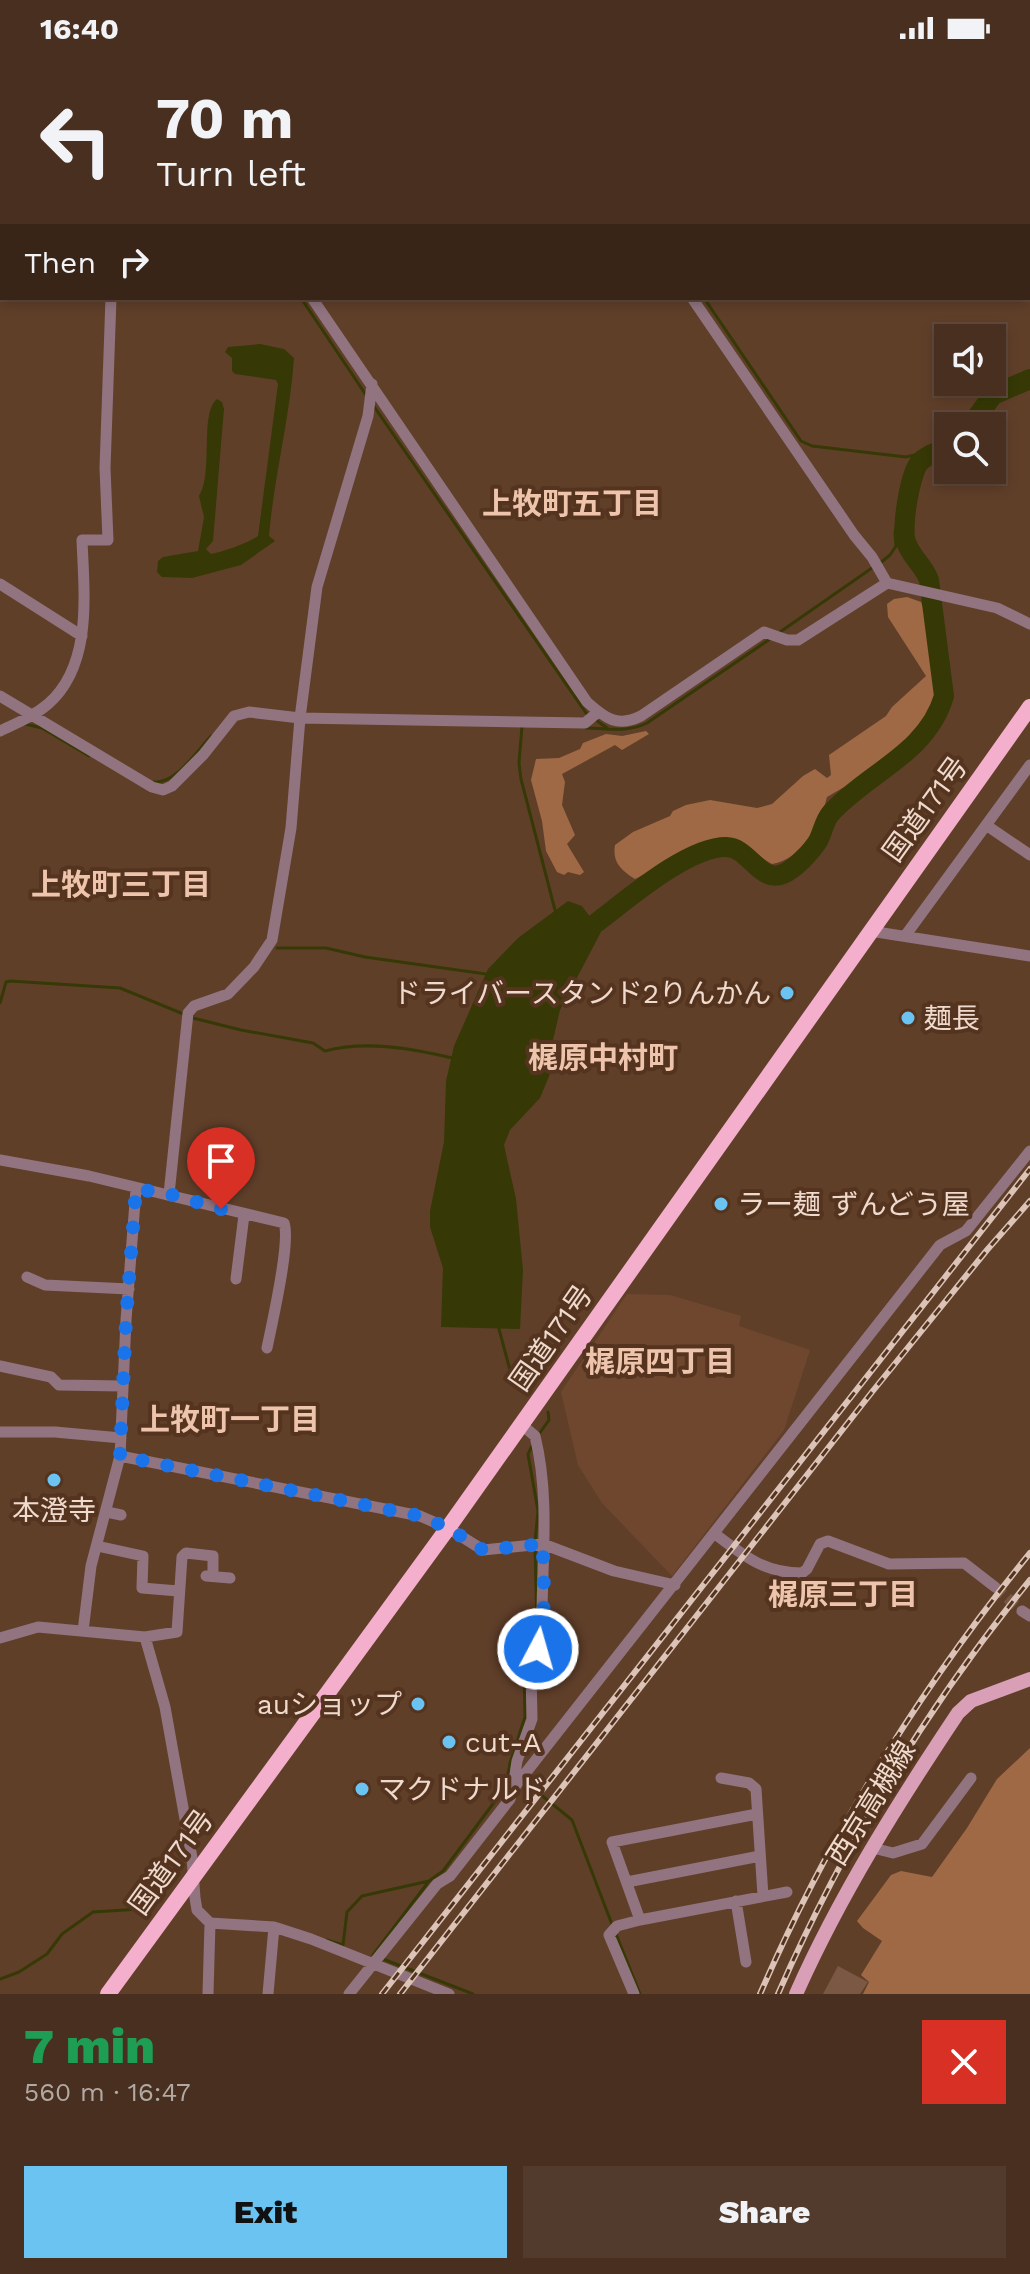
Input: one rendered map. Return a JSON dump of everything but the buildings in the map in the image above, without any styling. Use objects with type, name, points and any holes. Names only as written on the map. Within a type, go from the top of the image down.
[{"type":"highway","name":"国道171号","points":[[108,1994],[522,1425],[1030,707]]},
{"type":"main road","name":"西京高槻線","points":[[796,1994],[819,1943],[873,1848],[962,1708],[971,1701],[1030,1679]]},
{"type":"street","points":[[0,731],[35,715],[64,685],[82,636],[82,540],[108,540],[105,468],[111,300]]},
{"type":"street","points":[[313,300],[587,702],[617,723],[633,720],[764,632],[787,640],[798,640],[887,583],[997,608],[1030,624]]},
{"type":"street","points":[[693,300],[887,583]]},
{"type":"street","points":[[169,1194],[188,1013],[194,1006],[228,994],[254,967],[272,940],[291,828],[300,718],[317,587],[368,416],[372,384]]},
{"type":"street","points":[[0,584],[82,636]]},
{"type":"street","points":[[0,696],[152,787],[163,790],[172,786],[234,716],[249,712],[300,718],[585,723],[598,712]]},
{"type":"street","points":[[905,936],[1030,765]]},
{"type":"street","points":[[986,825],[1030,855]]},
{"type":"street","points":[[870,931],[1030,956]]},
{"type":"street","points":[[517,1778],[675,1585],[940,1245],[966,1231],[1030,1151]]},
{"type":"street","points":[[0,1160],[89,1176],[284,1223],[286,1227],[267,1348]]},
{"type":"street","points":[[83,1631],[86,1592],[120,1456],[136,1189]]},
{"type":"street","points":[[236,1279],[244,1215]]},
{"type":"street","points":[[27,1277],[45,1285],[129,1289]]},
{"type":"street","points":[[0,1366],[51,1377],[59,1385],[123,1386]]},
{"type":"street","points":[[349,1994],[437,1884],[450,1876],[510,1799],[517,1778],[532,1719],[531,1671],[544,1624],[544,1513],[536,1440],[522,1425]]},
{"type":"street","points":[[0,1432],[55,1432],[121,1438]]},
{"type":"street","points":[[120,1456],[420,1516],[448,1528],[483,1550],[543,1544],[614,1571],[675,1585]]},
{"type":"street","points":[[107,1512],[121,1515]]},
{"type":"street","points":[[715,1534],[754,1563],[782,1570],[802,1573],[820,1544],[828,1541],[889,1564],[964,1563],[995,1587]]},
{"type":"street","points":[[97,1546],[143,1556],[142,1588],[178,1591]]},
{"type":"street","points":[[0,1638],[38,1627],[145,1637],[177,1632],[182,1557],[186,1553],[213,1556],[210,1576],[230,1578]]},
{"type":"street","points":[[145,1637],[165,1707],[197,1910],[208,1920],[274,1927],[374,1963],[446,1994]]},
{"type":"street","points":[[721,1778],[749,1783],[756,1789],[763,1896]]},
{"type":"street","points":[[873,1848],[893,1853],[922,1844],[971,1778]]},
{"type":"street","points":[[640,1920],[612,1842],[757,1814]]},
{"type":"street","points":[[627,1882],[760,1856]]},
{"type":"street","points":[[634,1994],[609,1935],[615,1928],[640,1920],[787,1892]]},
{"type":"street","points":[[736,1901],[746,1962]]},
{"type":"street","points":[[208,1920],[208,1994]]},
{"type":"street","points":[[268,1994],[274,1927]]},
{"type":"shaded area","points":[[260,344],[284,349],[294,358],[269,536],[275,541],[241,565],[192,578],[162,577],[157,572],[158,561],[163,557],[198,551],[204,517],[199,496],[206,473],[207,430],[217,399],[224,409],[213,541],[206,549],[211,554],[216,553],[258,536],[278,384],[276,380],[235,374],[232,358],[225,352],[228,347]]},
{"type":"shaded area","points":[[907,597],[921,602],[924,610],[938,700],[906,740],[875,769],[827,797],[815,829],[801,848],[783,861],[772,864],[745,846],[716,841],[688,849],[635,879],[622,869],[616,861],[615,845],[633,832],[670,816],[673,811],[686,805],[710,800],[757,808],[772,804],[815,769],[827,778],[831,775],[829,755],[886,716],[926,676],[888,617],[887,604],[894,599]]},
{"type":"shaded area","points":[[646,731],[649,734],[622,750],[615,745],[562,774],[565,782],[562,805],[575,835],[567,844],[584,872],[564,875],[557,872],[546,851],[531,780],[536,759],[559,758],[580,749],[583,743],[606,734],[622,736]]},
{"type":"shaded area","points":[[568,901],[582,906],[601,932],[560,1010],[550,1053],[550,1074],[540,1098],[510,1130],[504,1145],[516,1199],[523,1270],[520,1329],[441,1327],[443,1268],[430,1227],[430,1211],[444,1142],[446,1081],[454,1046],[488,969],[518,938]]},
{"type":"shaded area","points":[[627,1294],[670,1295],[741,1316],[739,1326],[810,1350],[784,1430],[672,1576],[602,1503],[578,1465],[561,1392]]},
{"type":"shaded area","points":[[1030,1748],[1030,1994],[863,1994],[869,1982],[861,1975],[882,1941],[857,1921],[891,1875],[901,1871],[932,1877],[997,1779]]},
{"type":"shaded area","points":[[838,1966],[868,1982],[860,1994],[823,1994]]},
{"type":"waterway","points":[[302,300],[366,395]]},
{"type":"waterway","points":[[705,300],[801,441],[812,446],[906,457],[915,455]]},
{"type":"waterway","points":[[972,412],[990,391],[1030,372]]},
{"type":"waterway","points":[[980,412],[993,395],[1030,379]]},
{"type":"waterway","points":[[373,405],[586,713],[607,728]]},
{"type":"waterway","points":[[879,564],[896,546],[895,533],[906,473],[912,460],[934,444]]},
{"type":"waterway","points":[[596,923],[658,876],[710,849],[734,849],[768,874],[775,876],[788,872],[815,845],[831,813],[911,748],[924,733],[936,716],[944,696],[929,580],[911,552],[905,535],[910,488],[916,468],[934,453]]},
{"type":"waterway","points":[[780,632],[872,568]]},
{"type":"waterway","points":[[586,728],[625,729],[647,723],[770,639]]},
{"type":"waterway","points":[[25,724],[42,728],[89,756]]},
{"type":"waterway","points":[[522,726],[521,779],[555,910]]},
{"type":"waterway","points":[[154,782],[170,778],[178,772],[211,736]]},
{"type":"waterway","points":[[277,948],[326,948],[365,957],[486,974]]},
{"type":"waterway","points":[[0,1003],[6,982],[10,981],[120,988],[193,1018],[313,1043],[325,1051],[356,1046],[388,1047],[452,1058]]},
{"type":"waterway","points":[[499,1329],[514,1385],[520,1390]]},
{"type":"waterway","points":[[539,1434],[549,1420],[548,1412]]},
{"type":"waterway","points":[[533,1444],[528,1454],[538,1511],[535,1542]]},
{"type":"waterway","points":[[376,1956],[373,1955],[429,1881],[443,1871],[504,1789],[525,1717],[524,1663],[537,1624],[535,1550]]},
{"type":"waterway","points":[[524,1781],[572,1820],[613,1927]]},
{"type":"waterway","points":[[327,1940],[343,1945],[347,1912],[362,1896],[429,1881]]},
{"type":"waterway","points":[[0,1979],[19,1972],[47,1954],[62,1934],[93,1912],[140,1909]]},
{"type":"waterway","points":[[616,1934],[640,1994]]},
{"type":"waterway","points":[[383,1959],[473,1994]]},
{"type":"tunnel","points":[[995,1587],[1022,1611]]},
{"type":"railway","points":[[382,1994],[1030,1169]]},
{"type":"railway","points":[[400,1994],[872,1392],[1030,1201]]},
{"type":"railway","points":[[760,1994],[816,1877],[880,1764],[952,1656],[1030,1553]]},
{"type":"railway","points":[[778,1994],[830,1884],[890,1778],[957,1677],[1030,1580]]},
{"type":"place","name":"ドライバースタンド2りんかん","points":[[787,993]]},
{"type":"place","name":"麺長","points":[[908,1018]]},
{"type":"place","name":"ラー麺 ずんどう屋","points":[[721,1204]]},
{"type":"place","name":"本澄寺","points":[[54,1480]]},
{"type":"place","name":"auショップ","points":[[418,1704]]},
{"type":"place","name":"cut-A","points":[[449,1742]]},
{"type":"place","name":"マクドナルド","points":[[362,1789]]},
{"type":"district","name":"上牧町五丁目","points":[[572,503]]},
{"type":"district","name":"上牧町三丁目","points":[[121,884]]},
{"type":"district","name":"梶原中村町","points":[[603,1057]]},
{"type":"district","name":"梶原四丁目","points":[[660,1361]]},
{"type":"district","name":"上牧町一丁目","points":[[230,1419]]},
{"type":"district","name":"梶原三丁目","points":[[843,1594]]},
{"type":"route","points":[[221,1209],[169,1194],[136,1189],[120,1456],[420,1516],[448,1528],[483,1550],[543,1544],[544,1624],[538,1649]]}]
